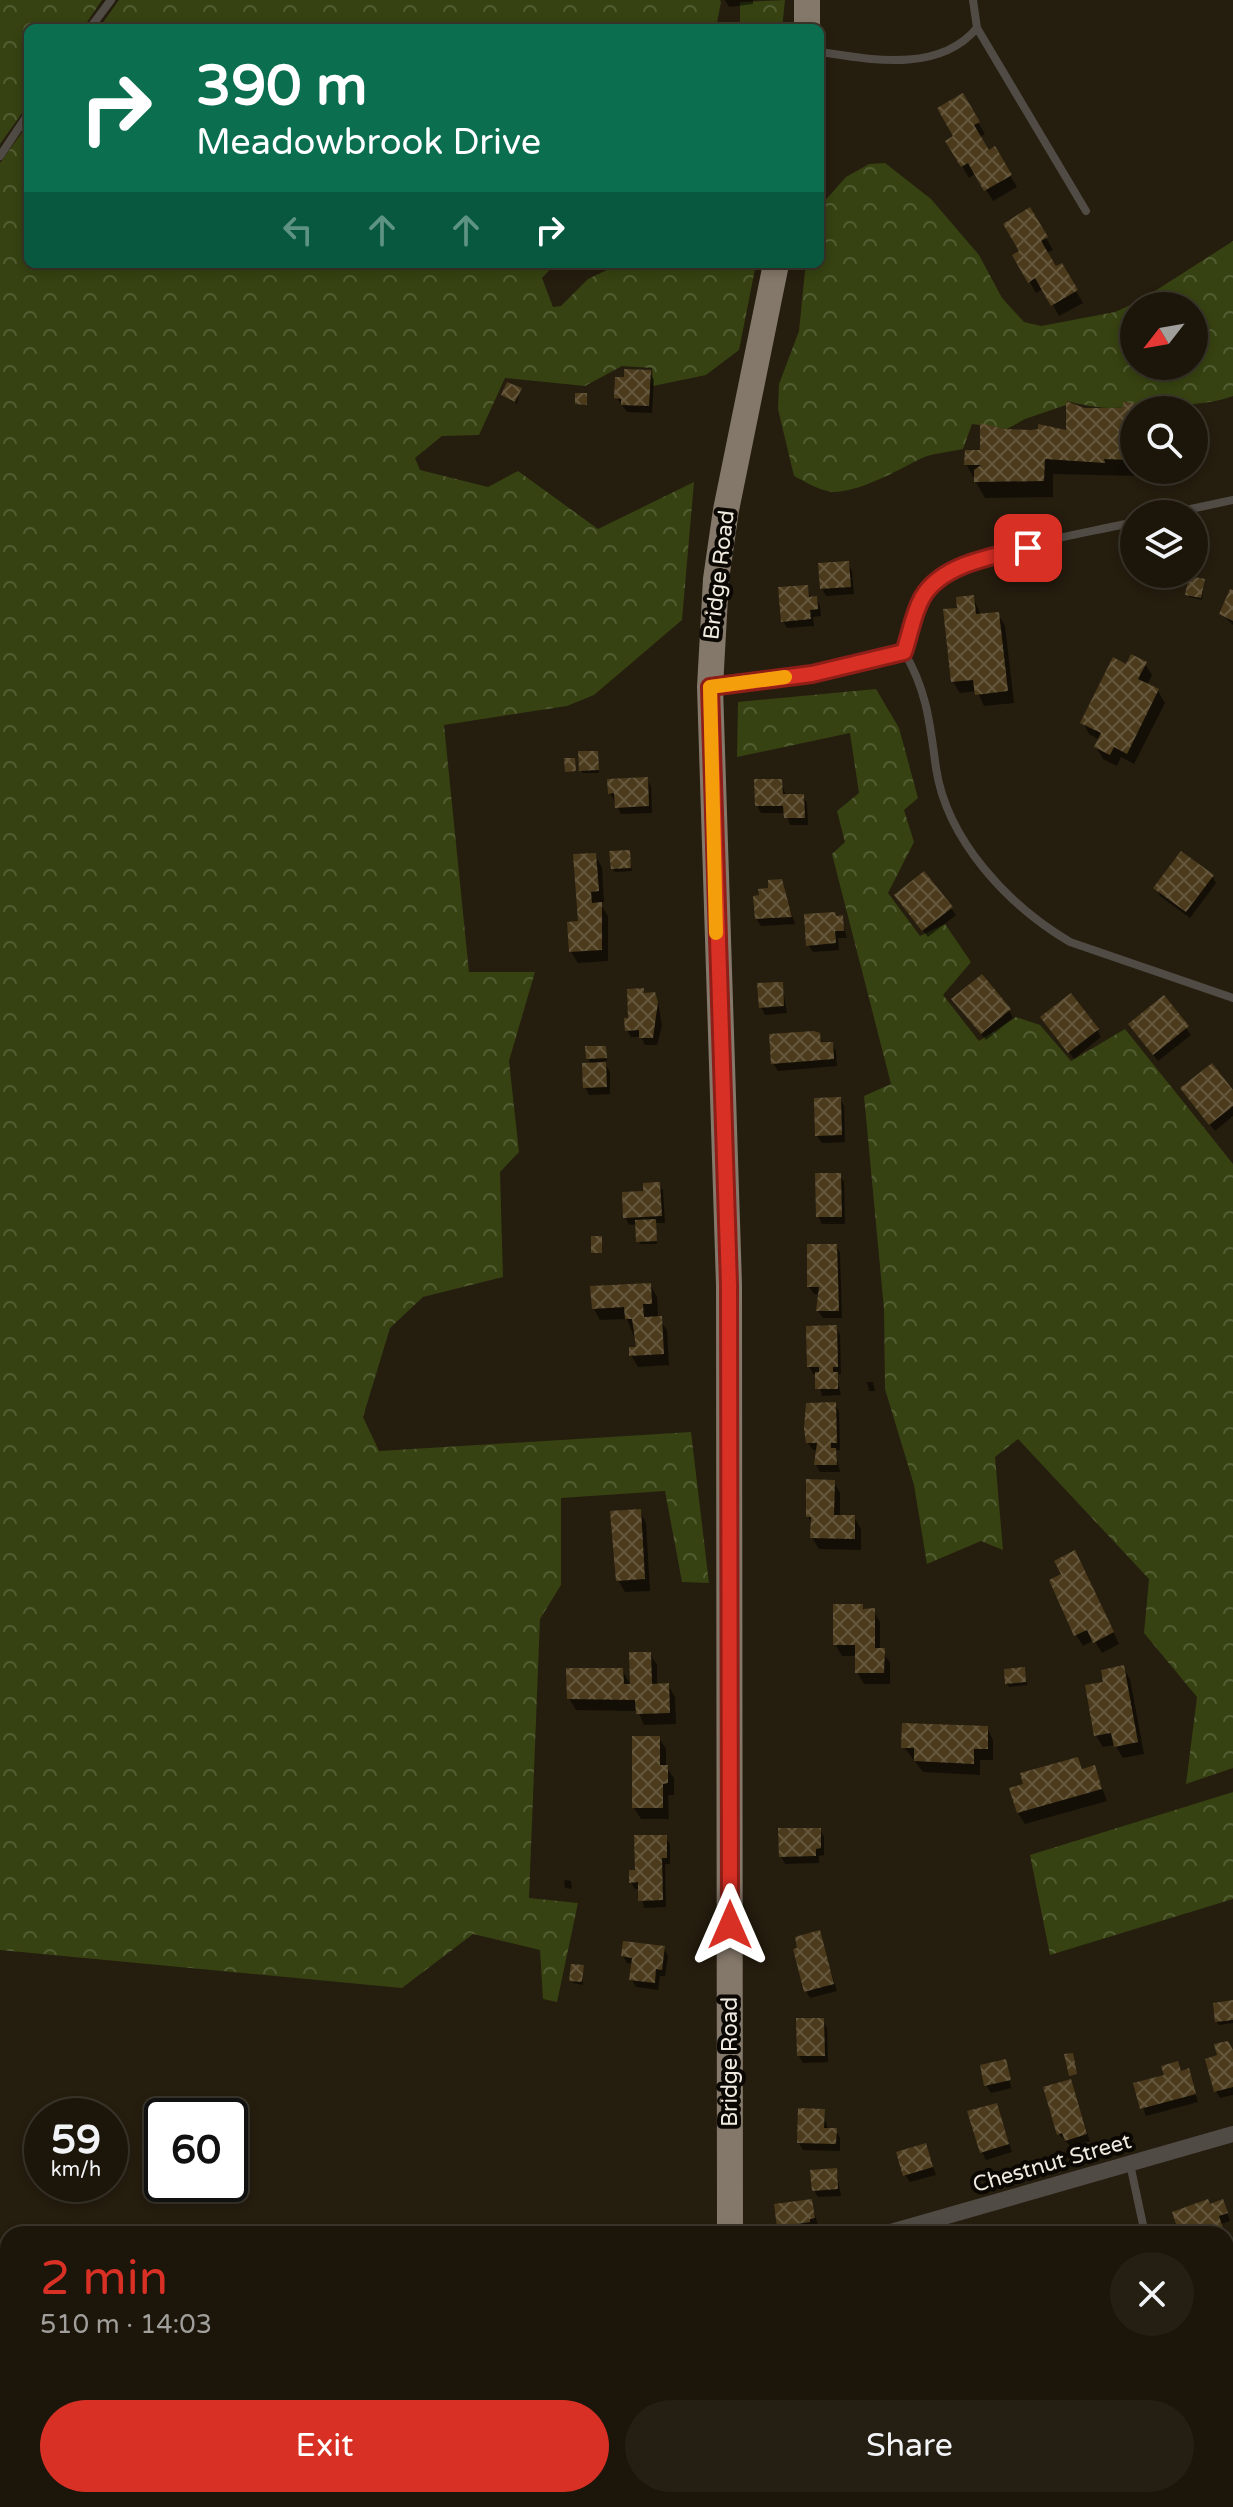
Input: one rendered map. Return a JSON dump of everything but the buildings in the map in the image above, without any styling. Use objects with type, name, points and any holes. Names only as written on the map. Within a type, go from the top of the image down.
[{"type":"main road","points":[[807,0],[807,24]]},
{"type":"main road","name":"Bridge Road","points":[[730,2226],[729,1285],[710,687],[716,579],[726,510],[775,268]]},
{"type":"street","name":"Chestnut Street","points":[[912,2226],[1233,2134]]},
{"type":"lane","points":[[93,24],[111,0]]},
{"type":"lane","points":[[973,0],[977,28],[1086,211]]},
{"type":"lane","points":[[824,52],[905,61],[940,56],[963,45],[977,28]]},
{"type":"lane","points":[[0,156],[24,120]]},
{"type":"lane","points":[[1208,505],[1233,500]]},
{"type":"lane","points":[[904,652],[923,596],[947,575],[975,561],[1120,525]]},
{"type":"lane","points":[[710,687],[812,674],[904,652]]},
{"type":"lane","points":[[904,652],[918,675],[928,702],[944,801],[973,853],[1003,889],[1048,929],[1070,942],[1233,998]]},
{"type":"lane","points":[[1130,2164],[1143,2226]]},
{"type":"green space","points":[[0,0],[102,0],[86,24],[24,24],[24,111],[0,144]]},
{"type":"green space","points":[[119,0],[721,2],[717,24],[102,24]]},
{"type":"green space","points":[[785,0],[782,24],[740,24],[740,2]]},
{"type":"green space","points":[[24,130],[24,268],[551,268],[542,278],[553,307],[561,306],[588,279],[611,268],[755,268],[739,350],[706,375],[653,386],[652,368],[622,366],[585,386],[505,378],[479,435],[442,436],[415,458],[420,470],[488,487],[518,471],[598,529],[694,482],[682,620],[594,695],[567,706],[444,725],[469,972],[535,972],[509,1061],[519,1152],[500,1172],[503,1277],[423,1297],[390,1328],[363,1417],[379,1451],[691,1432],[709,1583],[682,1582],[665,1491],[561,1498],[561,1585],[540,1619],[529,1898],[578,1903],[557,2002],[543,1999],[540,1950],[473,1934],[402,1988],[0,1950],[0,163]]},
{"type":"green space","points":[[885,163],[931,199],[979,255],[1002,298],[1024,322],[1041,326],[1120,310],[1120,380],[1208,380],[1208,292],[1153,292],[1233,241],[1233,396],[1208,402],[1208,396],[1120,396],[1120,408],[1116,408],[1066,401],[1066,405],[1025,419],[1007,429],[972,424],[963,449],[925,457],[857,488],[830,492],[814,486],[794,476],[778,409],[779,384],[799,331],[805,271],[807,268],[824,268],[824,202],[846,177],[869,164]]},
{"type":"green space","points":[[876,689],[899,728],[918,798],[904,810],[914,842],[888,893],[920,936],[945,924],[971,962],[943,995],[979,1041],[1016,1017],[1040,1025],[1071,1061],[1125,1029],[1233,1164],[1233,1768],[1186,1784],[1197,1697],[1144,1633],[1149,1579],[1018,1439],[995,1457],[1003,1550],[981,1541],[927,1564],[914,1485],[885,1389],[884,1309],[864,1096],[891,1084],[832,854],[845,842],[837,811],[859,793],[850,733],[737,757],[738,702]]},
{"type":"green space","points":[[1233,1792],[1233,1899],[1050,1955],[1030,1855]]},
{"type":"slow traffic","points":[[716,933],[710,687],[785,677]]},
{"type":"route","points":[[730,1925],[729,1285],[711,795],[710,687],[812,674],[904,652],[923,596],[947,575],[975,561],[1028,548]]}]
